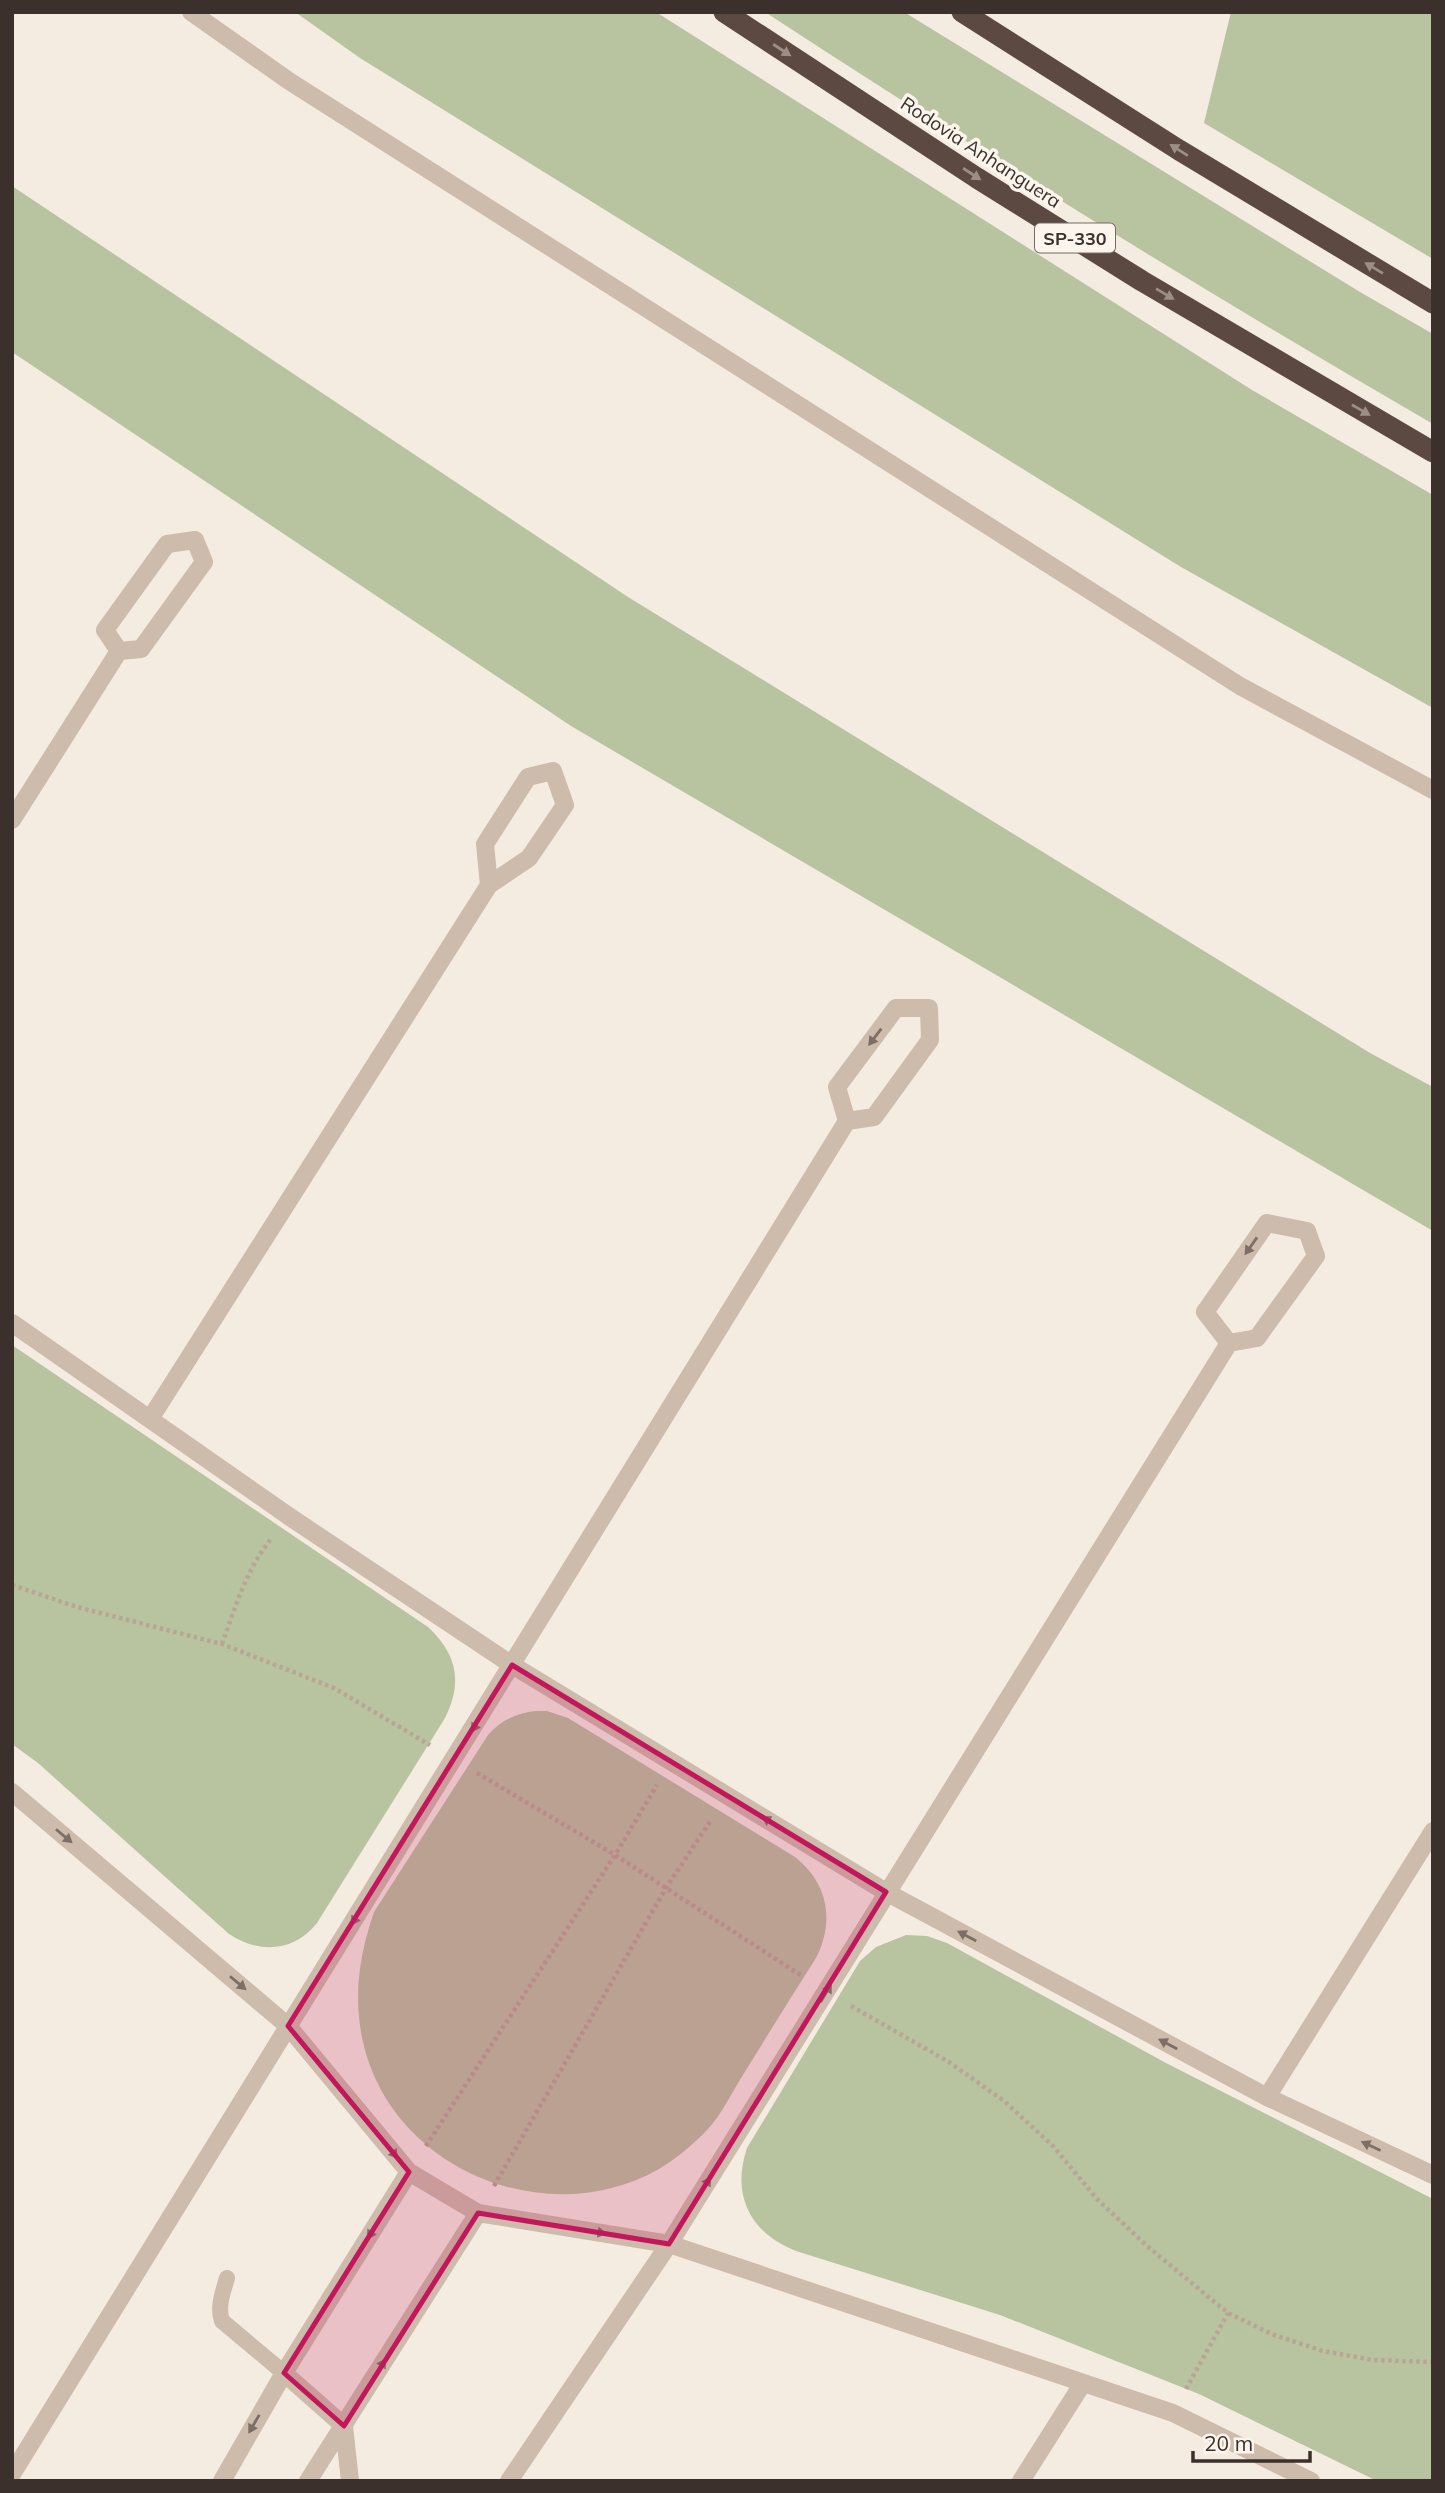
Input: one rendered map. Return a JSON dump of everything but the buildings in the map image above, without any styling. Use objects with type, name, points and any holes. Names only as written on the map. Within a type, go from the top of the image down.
[{"type":"highway","name":"Rodovia Anhanguera","points":[[724,12],[1130,273],[1433,452]]},
{"type":"highway","points":[[962,12],[1179,150],[1433,303]]},
{"type":"street","points":[[191,12],[289,81],[1240,686],[1433,790]]},
{"type":"street","points":[[195,540],[204,562],[141,649],[119,650],[104,630],[167,544],[195,540]]},
{"type":"street","points":[[12,820],[119,650]]},
{"type":"street","points":[[150,1419],[489,885],[529,858],[565,805],[553,771],[528,777],[485,844],[489,885]]},
{"type":"street","points":[[12,2474],[847,1121],[837,1087],[897,1008],[929,1008],[930,1040],[874,1117],[847,1121]]},
{"type":"street","points":[[509,2481],[669,2244],[1229,1343],[1257,1338],[1316,1256],[1307,1231],[1267,1223],[1205,1312],[1229,1343]]},
{"type":"street","points":[[12,1323],[289,1517],[512,1665],[670,1763],[886,1892],[1267,2097],[1433,2175]]},
{"type":"street","points":[[12,1792],[288,2026],[409,2172],[478,2213],[669,2244],[1173,2413],[1311,2481]]},
{"type":"street","points":[[1267,2097],[1433,1831]]},
{"type":"street","points":[[222,2481],[284,2373],[409,2172]]},
{"type":"street","points":[[309,2481],[478,2213]]},
{"type":"street","points":[[284,2373],[344,2426],[350,2481]]},
{"type":"street","points":[[1021,2481],[1083,2383]]},
{"type":"lane","points":[[227,2278],[220,2303],[222,2321],[284,2373]]},
{"type":"path","points":[[222,1644],[239,1597],[262,1550],[289,1517]]},
{"type":"path","points":[[12,1585],[77,1607],[222,1644],[334,1688],[615,1856],[827,1992],[949,2062],[1004,2101],[1053,2146],[1116,2218],[1228,2313],[1274,2335],[1322,2351],[1373,2360],[1433,2362]]},
{"type":"path","points":[[409,2172],[615,1856],[670,1763]]},
{"type":"path","points":[[478,2213],[666,1888],[726,1796]]},
{"type":"path","points":[[1173,2413],[1228,2313]]},
{"type":"highlighted area","points":[[512,1665],[886,1892],[669,2244],[478,2213],[344,2426],[284,2373],[409,2172],[288,2026]]},
{"type":"green space","points":[[295,12],[656,12],[1252,390],[1433,495],[1433,708],[1181,567],[360,58]]},
{"type":"green space","points":[[765,12],[904,12],[1433,334],[1433,424],[1096,222]]},
{"type":"green space","points":[[1231,12],[1433,12],[1433,259],[1204,123]]},
{"type":"green space","points":[[12,186],[628,597],[1370,1053],[1433,1087],[1433,1231],[571,726],[12,352]]},
{"type":"green space","points":[[12,1345],[428,1627],[451,1658],[454,1692],[445,1718],[317,1923],[298,1940],[276,1947],[264,1947],[252,1945],[229,1934],[38,1763],[12,1744]]},
{"type":"green space","points":[[547,1711],[568,1718],[795,1857],[815,1879],[825,1903],[826,1917],[822,1944],[816,1958],[708,2129],[659,2169],[615,2187],[570,2194],[524,2191],[480,2178],[440,2155],[406,2125],[379,2087],[363,2042],[358,2009],[361,1961],[374,1912],[488,1735],[510,1718]]},
{"type":"green space","points":[[906,1935],[927,1936],[947,1943],[1166,2063],[1433,2199],[1433,2481],[1377,2481],[1199,2394],[1000,2315],[796,2251],[767,2234],[756,2223],[743,2196],[741,2181],[747,2148],[860,1961],[876,1947]]}]
